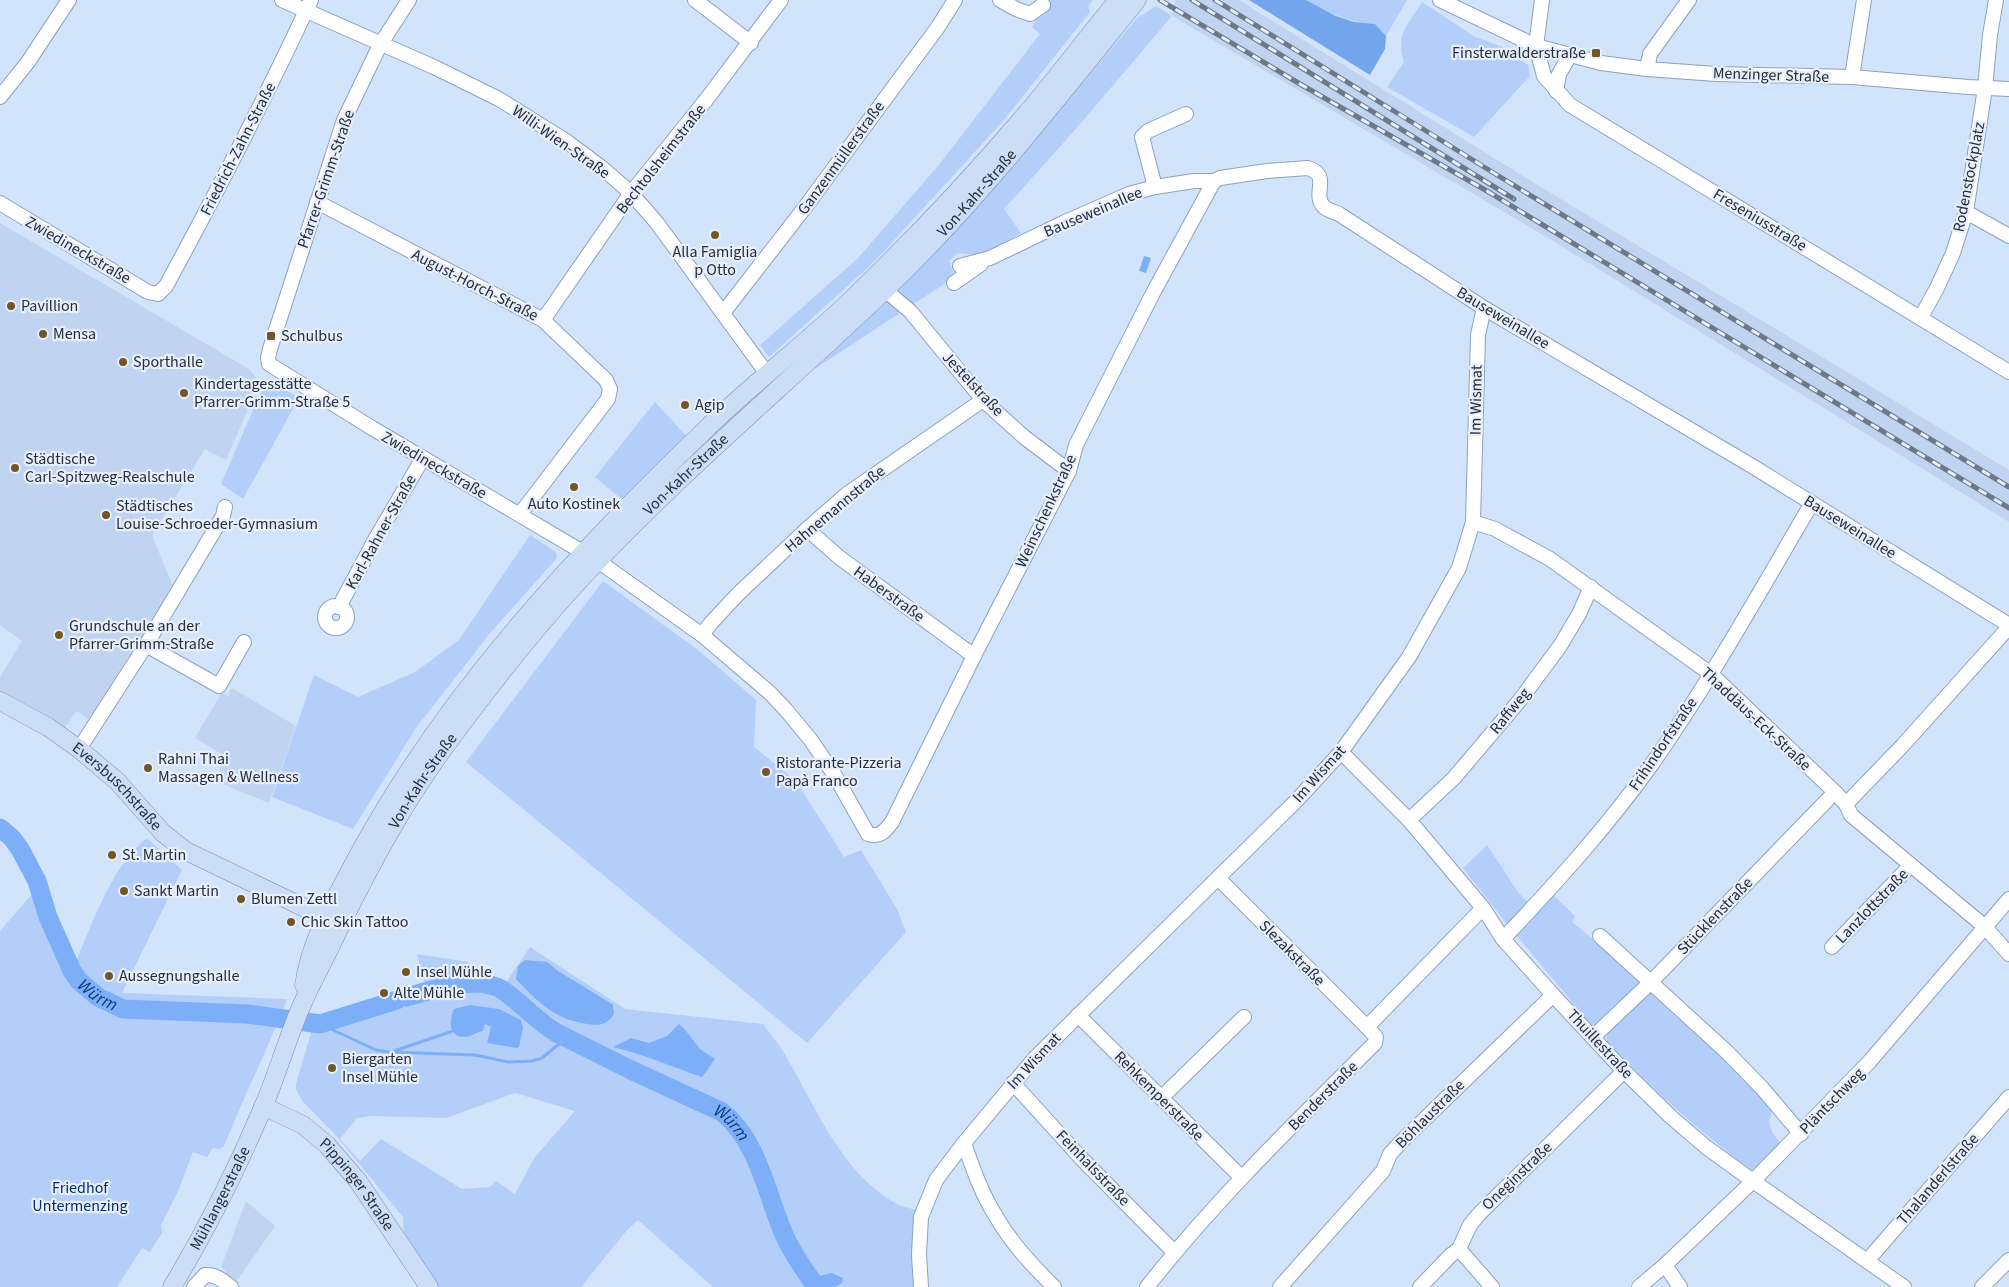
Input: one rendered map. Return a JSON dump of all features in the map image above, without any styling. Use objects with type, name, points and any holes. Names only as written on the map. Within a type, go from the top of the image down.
[{"type":"main road","name":"Von-Kahr-Straße","points":[[303,1000],[307,969],[325,918],[378,820],[451,710],[501,646],[590,556],[705,430],[849,302],[915,236],[1020,122],[1118,0]]},
{"type":"main road","name":"Von-Kahr-Straße","points":[[263,1106],[303,1000],[388,835],[440,753],[590,556],[713,448],[885,290],[942,232],[1031,132],[1137,0]]},
{"type":"main road","name":"Eversbuschstraße","points":[[0,701],[48,727],[79,749],[116,781],[163,833],[186,851],[340,926]]},
{"type":"main road","name":"Mühlangerstraße","points":[[172,1287],[202,1237],[263,1106]]},
{"type":"main road","name":"Pippinger Straße","points":[[263,1106],[303,1124],[327,1146],[358,1182],[429,1287]]},
{"type":"street","points":[[0,98],[28,62],[69,0]]},
{"type":"street","name":"Willi-Wien-Straße","points":[[282,0],[308,6],[380,45],[434,67],[499,99],[601,167],[631,193],[657,223],[768,375]]},
{"type":"street","name":"Pfarrer-Grimm-Straße","points":[[272,367],[268,360],[270,349],[344,120],[380,45],[409,0]]},
{"type":"street","points":[[695,0],[751,43]]},
{"type":"street","name":"Bechtolsheimstraße","points":[[543,320],[631,193],[751,43],[781,0]]},
{"type":"street","name":"Ganzenmüllerstraße","points":[[722,313],[806,206],[938,27],[955,0]]},
{"type":"street","points":[[1000,0],[1030,14],[1043,5]]},
{"type":"street","name":"Menzinger Straße","points":[[1440,0],[1536,46],[1600,63],[1647,69],[1716,74],[1852,78],[2009,89]]},
{"type":"street","points":[[1536,46],[1542,0]]},
{"type":"street","points":[[1647,69],[1650,54],[1689,0]]},
{"type":"street","points":[[1852,78],[1864,0]]},
{"type":"street","name":"Rodenstockplatz","points":[[1921,317],[1953,253],[1966,212],[1996,0]]},
{"type":"street","name":"Friedrich-Zahn-Straße","points":[[158,294],[166,286],[208,209],[272,84],[308,6]]},
{"type":"street","name":"Freseniusstraße","points":[[1536,46],[1544,76],[1570,105],[2009,372]]},
{"type":"street","points":[[1556,91],[1559,74],[1570,56]]},
{"type":"street","points":[[1154,187],[1142,137],[1148,131],[1186,114]]},
{"type":"street","name":"Bauseweinallee","points":[[954,283],[990,258],[1130,194],[1154,187],[1194,181],[1214,181],[1220,178],[1267,171],[1308,168],[1315,171],[1320,179],[1319,198],[1324,207],[1339,214],[1484,308],[1812,503],[2009,626]]},
{"type":"street","name":"Weinschenkstraße","points":[[875,836],[884,833],[892,822],[974,656],[1069,471],[1076,445],[1148,302],[1214,181]]},
{"type":"street","name":"August-Horch-Straße","points":[[317,202],[543,320],[606,380],[610,389],[608,399],[520,514]]},
{"type":"street","name":"Zwiedineckstraße","points":[[0,203],[148,292],[158,294]]},
{"type":"street","points":[[1966,212],[2009,236]]},
{"type":"street","name":"Bauseweinallee","points":[[960,266],[990,258]]},
{"type":"street","name":"Jestelstraße","points":[[885,290],[910,311],[983,400],[1024,437],[1069,471]]},
{"type":"street","name":"Im Wismat","points":[[921,1287],[921,1217],[936,1180],[964,1143],[1013,1083],[1078,1015],[1218,878],[1341,752],[1414,649],[1459,568],[1473,522],[1478,335],[1484,308]]},
{"type":"street","name":"Zwiedineckstraße","points":[[272,367],[590,556],[702,636],[770,693],[786,710],[810,739],[834,774],[868,834],[875,836]]},
{"type":"street","name":"Hahnemannstraße","points":[[702,636],[711,623],[738,594],[847,494],[983,400]]},
{"type":"street","name":"Karl-Rahner-Straße","points":[[339,606],[423,458]]},
{"type":"street","name":"Frihindorfstraße","points":[[1503,939],[1557,882],[1613,815],[1652,763],[1711,674],[1812,503]]},
{"type":"street","points":[[79,749],[146,645],[217,527],[225,507]]},
{"type":"street","name":"Thaddäus-Eck-Straße","points":[[1473,522],[1495,529],[1550,559],[1711,674],[1835,792],[1846,804],[1851,815],[1984,926],[2009,954]]},
{"type":"street","name":"Haberstraße","points":[[807,529],[840,558],[974,656]]},
{"type":"street","name":"Raffweg","points":[[1409,820],[1454,778],[1520,700],[1565,638],[1579,614],[1591,587]]},
{"type":"street","points":[[1846,804],[1903,745],[2009,626]]},
{"type":"street","points":[[146,645],[219,686],[244,642]]},
{"type":"street","name":"Thuillestraße","points":[[1341,752],[1409,820],[1483,908],[1503,939],[1552,995],[1624,1071],[1692,1135],[1753,1181],[1904,1287]]},
{"type":"street","name":"Stücklenstraße","points":[[1593,1037],[1650,983],[1835,792]]},
{"type":"street","name":"Lanzlottstraße","points":[[1832,947],[1912,865]]},
{"type":"street","name":"Slezakstraße","points":[[1218,878],[1367,1027]]},
{"type":"street","name":"Pläntschweg","points":[[1639,1287],[1665,1265],[1801,1134],[1870,1061],[2009,899]]},
{"type":"street","points":[[1367,1027],[1483,908]]},
{"type":"street","points":[[1600,936],[1728,1053],[1762,1088],[1801,1134]]},
{"type":"street","name":"Böhlaustraße","points":[[1280,1287],[1382,1171],[1390,1154],[1402,1141],[1552,995]]},
{"type":"street","name":"Rehkemperstraße","points":[[1078,1015],[1241,1177]]},
{"type":"street","points":[[1161,1098],[1244,1017]]},
{"type":"street","name":"Benderstraße","points":[[1147,1287],[1174,1252],[1241,1177],[1375,1043],[1376,1037],[1367,1027]]},
{"type":"street","name":"Oneginstraße","points":[[1420,1287],[1459,1249],[1470,1226],[1479,1214],[1624,1071]]},
{"type":"street","name":"Feinhalsstraße","points":[[1013,1083],[1082,1158],[1174,1252]]},
{"type":"street","name":"Thalanderlstraße","points":[[1867,1261],[2009,1097]]},
{"type":"street","points":[[964,1143],[979,1185],[997,1219],[1027,1260],[1054,1287]]},
{"type":"street","points":[[1459,1249],[1492,1287]]},
{"type":"street","points":[[1982,1287],[2009,1260]]},
{"type":"street","points":[[1665,1265],[1680,1287]]},
{"type":"street","points":[[194,1287],[205,1275],[211,1274],[231,1287]]},
{"type":"shaded area","points":[[1175,0],[1239,0],[1541,187],[2009,470],[2009,522],[1553,241],[1172,16]]},
{"type":"shaded area","points":[[1249,0],[1306,0],[1336,16],[1354,22],[1375,24],[1386,36],[1385,49],[1370,75]]},
{"type":"shaded area","points":[[0,223],[249,369],[260,382],[226,460],[205,449],[152,535],[173,587],[89,719],[76,711],[65,728],[0,691],[0,677],[22,641],[0,625]]},
{"type":"shaded area","points":[[1144,256],[1151,258],[1146,273],[1139,271]]},
{"type":"shaded area","points":[[232,688],[296,726],[269,803],[217,782],[223,755],[195,738],[222,692],[228,696]]},
{"type":"shaded area","points":[[525,960],[547,962],[558,971],[613,1005],[614,1014],[606,1023],[595,1025],[576,1022],[556,1014],[531,995],[516,979],[518,966]]},
{"type":"shaded area","points":[[470,1005],[499,1009],[521,1020],[523,1028],[519,1047],[487,1043],[491,1027],[485,1024],[483,1031],[469,1036],[464,1037],[455,1034],[451,1027],[454,1009]]},
{"type":"shaded area","points":[[679,1024],[700,1049],[715,1059],[702,1077],[613,1047],[631,1038],[649,1043],[667,1036]]},
{"type":"shaded area","points":[[246,1201],[275,1226],[236,1282],[221,1267]]},
{"type":"shaded area","points":[[812,1267],[820,1276],[831,1273],[843,1278],[842,1283],[835,1287],[808,1287],[800,1274]]},
{"type":"green space","points":[[1046,0],[1093,0],[1088,6],[1090,12],[1003,121],[875,261],[769,357],[760,345],[858,258],[938,166],[1040,34],[1032,27]]},
{"type":"green space","points":[[1306,0],[1407,0],[1386,36],[1375,24],[1347,19]]},
{"type":"green space","points":[[1422,2],[1475,37],[1503,47],[1528,65],[1530,76],[1474,137],[1387,87],[1404,62],[1401,44],[1404,30]]},
{"type":"green space","points":[[1156,6],[1172,16],[1074,131],[1004,209],[1021,233],[984,256],[958,253],[949,261],[955,277],[813,370],[936,251],[1040,134],[1136,19]]},
{"type":"green space","points":[[267,378],[299,398],[243,499],[221,484]]},
{"type":"green space","points":[[655,402],[688,438],[624,501],[595,477]]},
{"type":"green space","points":[[530,535],[556,552],[557,558],[491,632],[416,728],[353,829],[272,797],[314,675],[358,697],[415,672],[459,640]]},
{"type":"green space","points":[[603,581],[698,650],[756,700],[754,747],[796,781],[844,857],[861,850],[897,909],[906,932],[807,1043],[466,762]]},
{"type":"green space","name":"Friedhof Untermenzing","points":[[147,838],[182,870],[122,993],[287,999],[224,1146],[220,1149],[213,1148],[207,1157],[193,1152],[179,1189],[161,1225],[162,1233],[150,1252],[142,1248],[117,1287],[0,1287],[0,931],[40,885],[72,970],[94,917],[112,882],[122,865]]},
{"type":"green space","points":[[1487,845],[1518,892],[1529,904],[1507,924],[1463,868]]},
{"type":"green space","points":[[1553,895],[1575,916],[1572,922],[1637,975],[1640,982],[1598,1025],[1591,1025],[1516,935]]},
{"type":"green space","points":[[530,947],[625,1009],[763,1024],[785,1054],[820,1118],[845,1157],[876,1190],[898,1204],[917,1210],[919,1287],[713,1287],[638,1220],[627,1230],[581,1287],[434,1287],[404,1238],[403,1217],[334,1133],[303,1102],[296,1090],[296,1084],[316,1015],[355,1011],[426,988],[417,954],[468,962],[482,979],[507,981]],"holes":[[[515,1093],[575,1111],[535,1157],[515,1194],[496,1181],[490,1187],[462,1189],[381,1139],[360,1161],[340,1139],[357,1118],[372,1116],[446,1118]]]},
{"type":"green space","points":[[1649,992],[1654,993],[1716,1048],[1772,1110],[1771,1128],[1782,1144],[1755,1169],[1751,1170],[1694,1125],[1658,1093],[1607,1042],[1607,1034]]},
{"type":"waterway","name":"Würm","points":[[0,828],[12,838],[20,849],[37,881],[48,917],[72,971],[79,981],[98,997],[123,1009],[247,1014],[320,1024],[397,1000]]},
{"type":"waterway","name":"Würm","points":[[407,997],[443,987],[470,983],[494,986],[504,991],[555,1032],[722,1112],[735,1124],[754,1155],[787,1241],[816,1287]]},
{"type":"waterway","name":"Würm","points":[[320,1024],[376,1050],[475,1055],[508,1062],[532,1061],[542,1058],[566,1038]]},
{"type":"waterway","points":[[394,1051],[453,1031]]},
{"type":"railway","points":[[1160,0],[1300,84],[1487,191],[2009,508]]},
{"type":"railway","points":[[1192,0],[1514,199]]},
{"type":"railway","points":[[1215,0],[1497,175],[2009,487]]},
{"type":"place","name":"Finsterwalderstraße","points":[[1596,53]]},
{"type":"place","name":"Alla Famiglia p Otto","points":[[715,235]]},
{"type":"place","name":"Pavillion","points":[[11,306]]},
{"type":"place","name":"Mensa","points":[[43,334]]},
{"type":"place","name":"Schulbus","points":[[271,336]]},
{"type":"place","name":"Sporthalle","points":[[123,362]]},
{"type":"place","name":"Kindertagesstätte Pfarrer-Grimm-Straße 5","points":[[184,393]]},
{"type":"place","name":"Agip","points":[[685,405]]},
{"type":"place","name":"Städtische Carl-Spitzweg-Realschule","points":[[15,468]]},
{"type":"place","name":"Auto Kostinek","points":[[574,487]]},
{"type":"place","name":"Städtisches Louise-Schroeder-Gymnasium","points":[[106,515]]},
{"type":"place","name":"Grundschule an der Pfarrer-Grimm-Straße","points":[[59,635]]},
{"type":"place","name":"Rahni Thai Massagen & Wellness","points":[[148,768]]},
{"type":"place","name":"Ristorante-Pizzeria Papà Franco","points":[[766,772]]},
{"type":"place","name":"St. Martin","points":[[112,855]]},
{"type":"place","name":"Sankt Martin","points":[[124,891]]},
{"type":"place","name":"Blumen Zettl","points":[[241,899]]},
{"type":"place","name":"Chic Skin Tattoo","points":[[291,922]]},
{"type":"place","name":"Insel Mühle","points":[[406,972]]},
{"type":"place","name":"Aussegnungshalle","points":[[109,976]]},
{"type":"place","name":"Alte Mühle","points":[[384,993]]},
{"type":"place","name":"Biergarten Insel Mühle","points":[[332,1068]]}]
